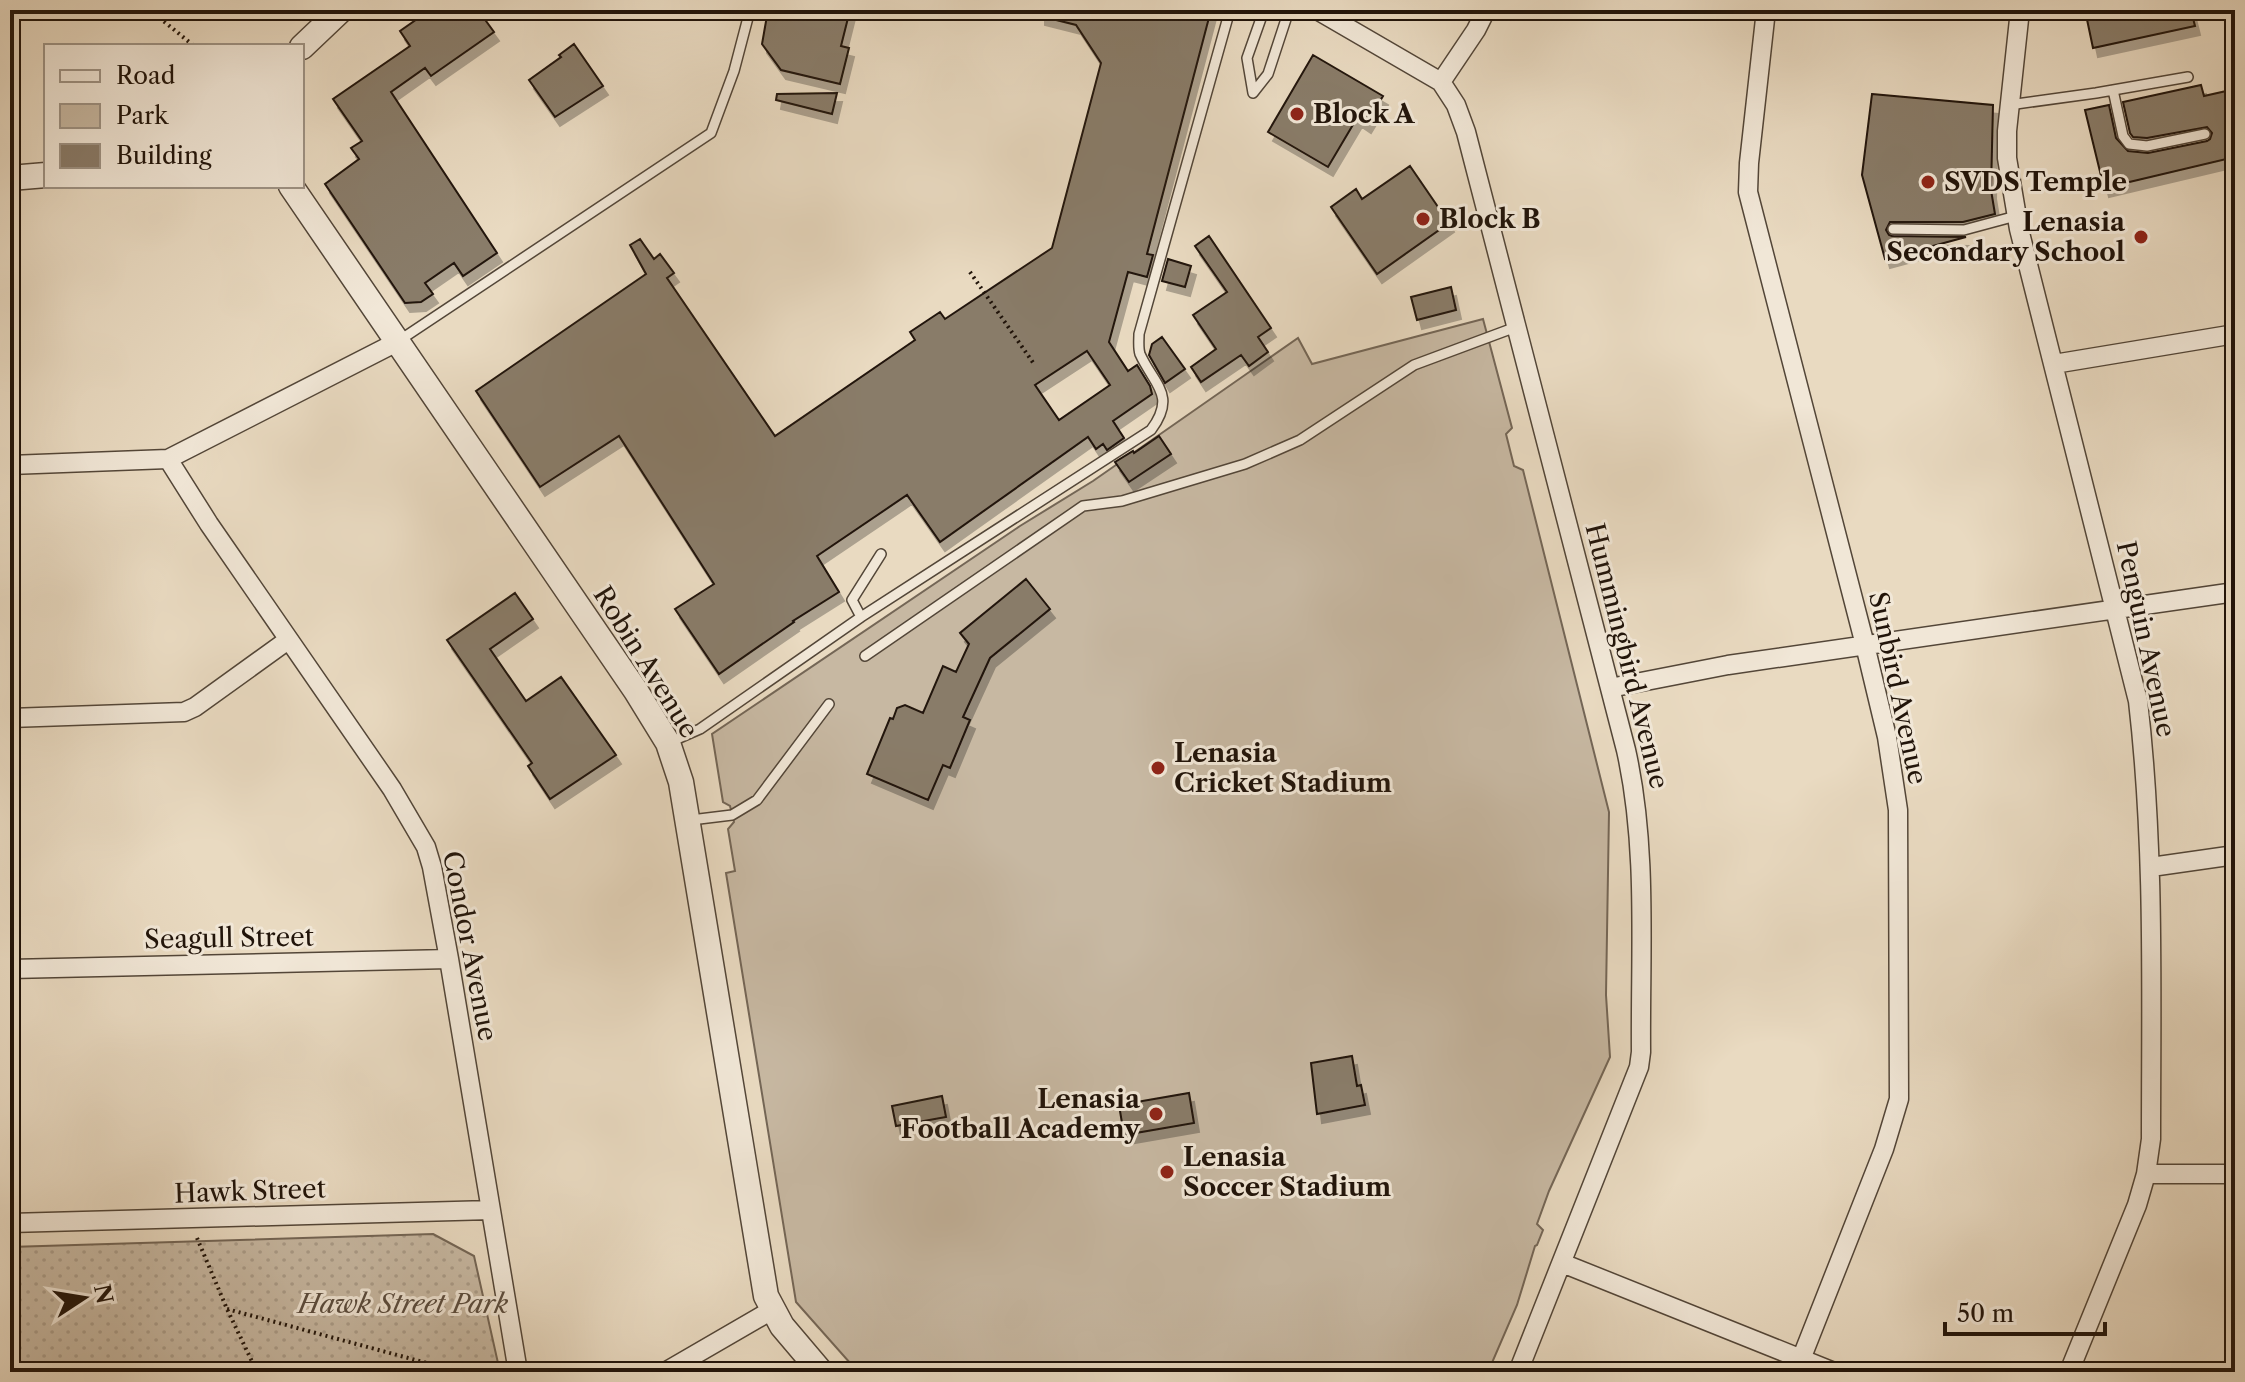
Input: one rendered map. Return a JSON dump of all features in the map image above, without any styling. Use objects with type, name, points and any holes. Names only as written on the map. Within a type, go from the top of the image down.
[{"type":"street","points":[[304,45],[341,10]]},
{"type":"street","points":[[1317,10],[1441,82],[1486,10]]},
{"type":"street","name":"Sunbird Avenue","points":[[1766,10],[1748,192],[1865,645],[1887,737],[1898,810],[1899,1099],[1884,1149],[1798,1366]]},
{"type":"street","name":"Penguin Avenue","points":[[2020,10],[2009,105],[2007,158],[2016,216],[2138,701],[2151,867],[2151,1139],[2146,1174],[2137,1205],[2069,1372]]},
{"type":"street","name":"Hummingbird Avenue","points":[[1441,82],[1456,105],[1466,132],[1626,750],[1638,810],[1639,1067],[1518,1372]]},
{"type":"street","points":[[10,178],[44,175]]},
{"type":"street","name":"Robin Avenue","points":[[292,188],[636,691],[668,743],[677,767],[687,821],[762,1280],[772,1310],[782,1326],[821,1372]]},
{"type":"street","points":[[2054,364],[2235,334]]},
{"type":"street","points":[[10,465],[168,459],[397,342]]},
{"type":"street","name":"Condor Avenue","points":[[168,459],[417,828],[426,847],[449,959],[518,1372]]},
{"type":"street","points":[[1610,688],[1728,665],[2235,592]]},
{"type":"street","points":[[10,718],[184,712],[288,640]]},
{"type":"street","points":[[2151,867],[2235,855]]},
{"type":"street","name":"Seagull Street","points":[[10,969],[449,959]]},
{"type":"street","points":[[2146,1174],[2235,1174]]},
{"type":"street","name":"Hawk Street","points":[[10,1223],[491,1210]]},
{"type":"street","points":[[1562,1263],[1798,1366],[1834,1372]]},
{"type":"street","points":[[665,1372],[772,1310]]},
{"type":"lane","points":[[397,342],[711,133],[734,71],[750,10]]},
{"type":"lane","points":[[668,743],[700,729],[861,617],[1151,430],[1160,418],[1164,402],[1160,386],[1139,351],[1139,334],[1230,10]]},
{"type":"lane","points":[[1264,10],[1247,58],[1253,93],[1268,74],[1289,10]]},
{"type":"lane","points":[[2009,105],[2188,77]]},
{"type":"lane","points":[[2113,90],[2123,136],[2129,144],[2147,146],[2205,134]]},
{"type":"lane","points":[[1893,229],[1964,230],[2016,216]]},
{"type":"lane","points":[[865,656],[1083,506],[1122,501],[1245,464],[1300,440],[1414,365],[1516,327]]},
{"type":"lane","points":[[861,617],[852,600],[881,554]]},
{"type":"lane","points":[[687,821],[732,815],[757,800],[829,704]]},
{"type":"path","points":[[150,10],[192,44]]},
{"type":"path","points":[[970,272],[1034,364]]},
{"type":"path","points":[[197,1235],[257,1372]]},
{"type":"path","points":[[227,1309],[460,1372]]},
{"type":"green space","name":"Lenasia Cricket Stadium","points":[[1483,319],[1512,428],[1506,434],[1514,466],[1523,470],[1609,812],[1606,995],[1610,1057],[1549,1191],[1537,1224],[1543,1230],[1517,1305],[1488,1372],[858,1372],[796,1302],[726,873],[735,871],[728,829],[734,822],[730,806],[723,802],[712,734],[1020,526],[1093,481],[1298,338],[1312,364]]},
{"type":"green space","name":"Hawk Street Park","points":[[433,1234],[474,1256],[500,1372],[10,1372],[10,1247]]},
{"type":"building","points":[[430,10],[478,10],[494,32],[431,76],[425,68],[391,92],[497,253],[463,276],[454,263],[425,283],[433,294],[421,302],[405,303],[325,184],[359,159],[351,148],[362,141],[333,99],[410,46],[400,31]]},
{"type":"building","points":[[768,10],[850,10],[841,46],[849,48],[840,84],[781,70],[762,44]]},
{"type":"building","points":[[1040,10],[1211,10],[1147,254],[1153,255],[1147,277],[1128,272],[1109,342],[1128,371],[1137,365],[1152,394],[1113,421],[1124,438],[1107,450],[1103,444],[1096,449],[1088,437],[940,542],[907,495],[817,556],[839,592],[719,674],[675,609],[714,584],[619,436],[540,487],[476,391],[646,274],[630,245],[640,239],[654,259],[660,254],[674,273],[667,278],[775,436],[915,340],[910,332],[940,312],[945,319],[1052,248],[1101,63],[1076,25],[1040,16]],"holes":[[[1087,351],[1110,385],[1059,420],[1035,385]]]},
{"type":"building","points":[[2085,10],[2191,10],[2195,26],[2093,48]]},
{"type":"building","points":[[574,44],[603,86],[555,117],[529,80]]},
{"type":"building","name":"Block A","points":[[1313,55],[1383,96],[1366,124],[1357,118],[1328,167],[1268,132]]},
{"type":"building","points":[[2201,85],[2204,96],[2235,89],[2235,157],[2104,188],[2085,110],[2109,105],[2116,138],[2128,151],[2148,153],[2207,141],[2212,133],[2207,127],[2147,138],[2133,137],[2123,102]]},
{"type":"building","points":[[837,93],[832,114],[776,100],[777,94]]},
{"type":"building","name":"SVDS Temple","points":[[1872,94],[1993,105],[1991,190],[1995,214],[1963,222],[1890,222],[1886,230],[1892,236],[1966,237],[1885,259],[1862,175]]},
{"type":"building","name":"Block B","points":[[1410,166],[1449,223],[1377,274],[1331,207],[1356,189],[1362,199]]},
{"type":"building","points":[[1209,236],[1271,328],[1258,337],[1268,352],[1249,366],[1241,355],[1201,382],[1191,367],[1216,349],[1193,315],[1227,292],[1195,246]]},
{"type":"building","points":[[1168,259],[1191,266],[1185,287],[1162,281]]},
{"type":"building","points":[[1451,287],[1456,310],[1417,320],[1411,297]]},
{"type":"building","points":[[1162,337],[1185,369],[1165,383],[1149,355],[1152,344]]},
{"type":"building","points":[[1159,436],[1171,454],[1129,482],[1115,462]]},
{"type":"building","points":[[1026,579],[1050,609],[990,658],[963,717],[970,720],[950,768],[943,765],[928,800],[867,774],[897,708],[905,705],[923,713],[943,666],[956,672],[969,644],[960,633]]},
{"type":"building","points":[[515,593],[533,619],[490,649],[526,701],[561,677],[616,755],[550,799],[528,766],[532,763],[447,640]]},
{"type":"building","points":[[1352,1056],[1357,1086],[1361,1085],[1365,1105],[1317,1114],[1311,1063]]},
{"type":"building","name":"Lenasia Football Academy","points":[[1189,1093],[1194,1123],[1124,1135],[1119,1105]]},
{"type":"building","points":[[942,1096],[946,1117],[896,1126],[892,1106]]},
{"type":"place","name":"Block A","points":[[1297,114]]},
{"type":"place","name":"SVDS Temple","points":[[1928,182]]},
{"type":"place","name":"Block B","points":[[1423,219]]},
{"type":"place","name":"Lenasia Secondary School","points":[[2141,237]]},
{"type":"place","name":"Lenasia Cricket Stadium","points":[[1158,768]]},
{"type":"place","name":"Lenasia Football Academy","points":[[1156,1114]]},
{"type":"place","name":"Lenasia Soccer Stadium","points":[[1167,1172]]}]
